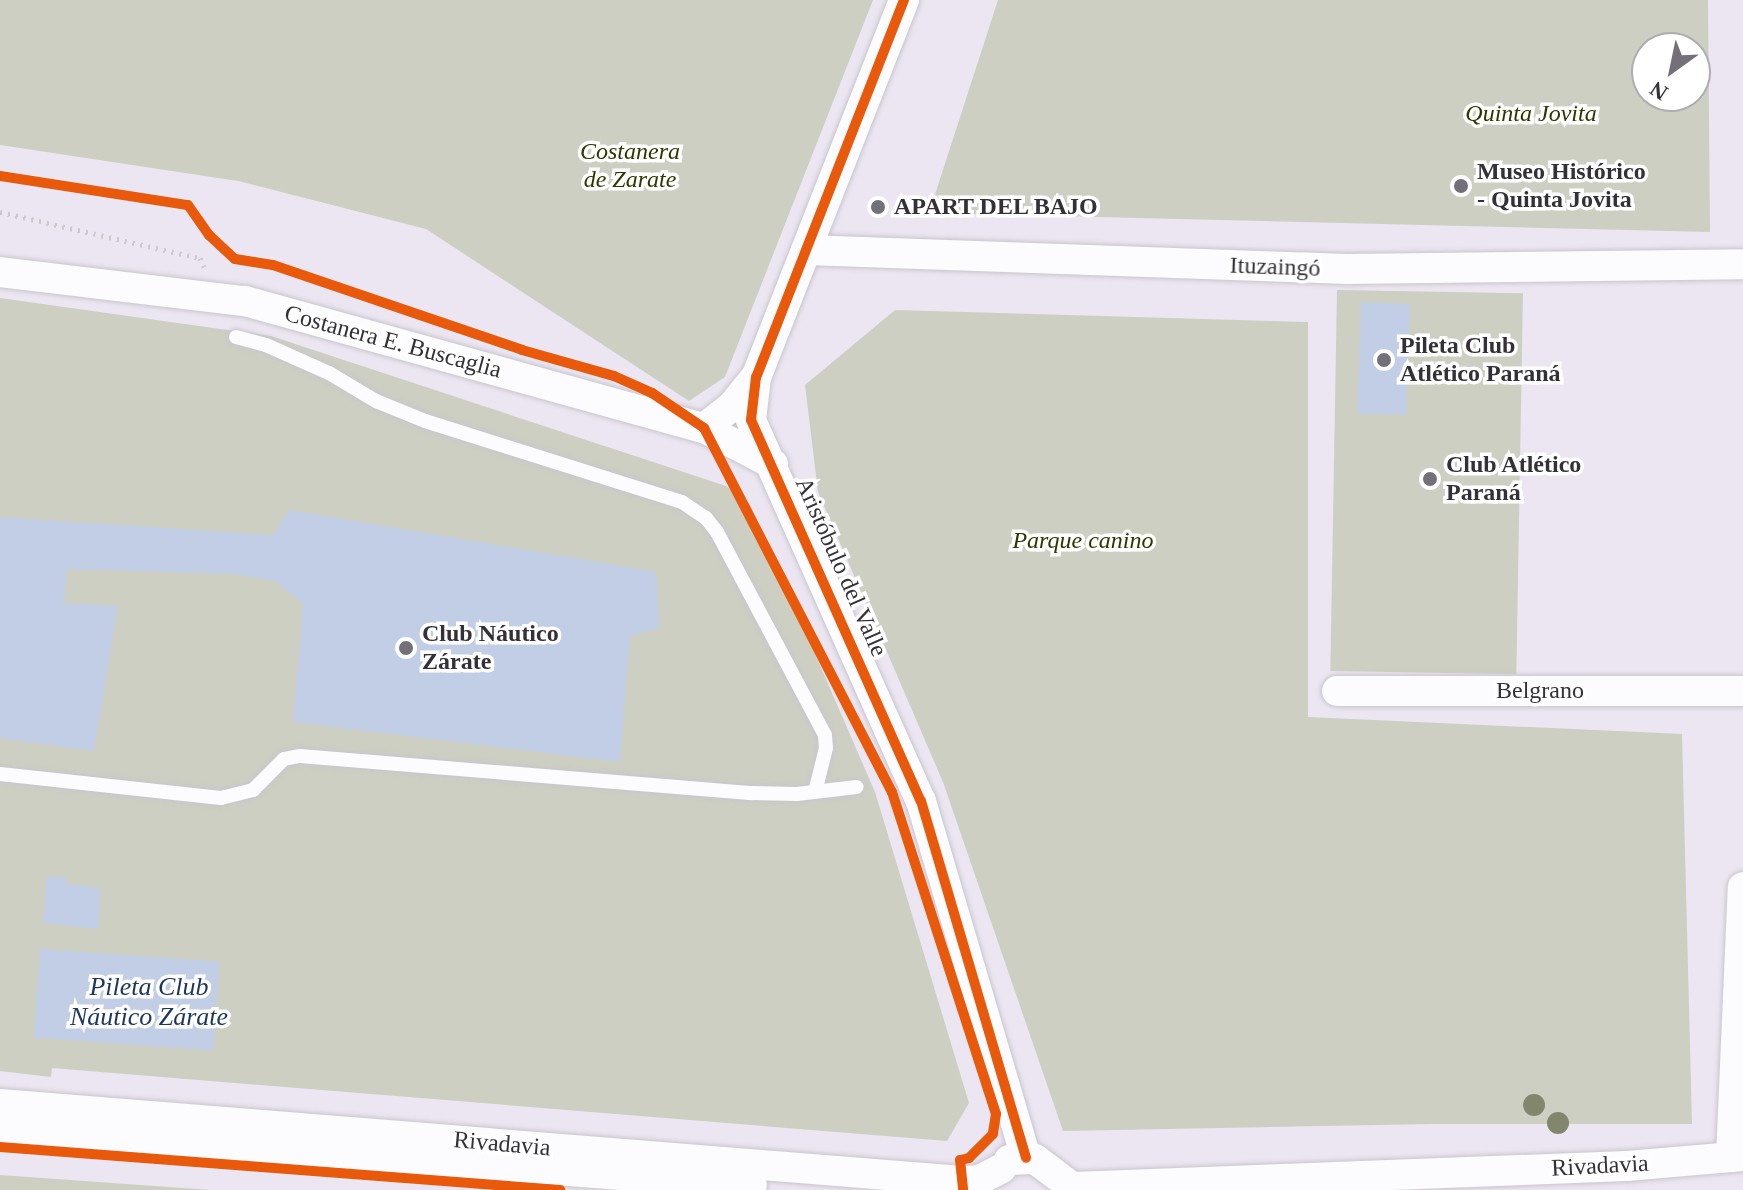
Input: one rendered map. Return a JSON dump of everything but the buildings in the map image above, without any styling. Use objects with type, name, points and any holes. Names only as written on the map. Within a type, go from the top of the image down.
[{"type":"street","name":"Aristóbulo del Valle","points":[[904,0],[756,377],[751,420],[921,801],[1010,1172]]},
{"type":"street","name":"Ituzaingó","points":[[806,250],[1347,269],[1743,264]]},
{"type":"street","name":"Costanera E. Buscaglia","points":[[0,272],[245,301],[704,428],[773,464]]},
{"type":"street","points":[[704,428],[733,405],[756,377]]},
{"type":"street","name":"Belgrano","points":[[1337,691],[1743,691]]},
{"type":"street","points":[[1737,1156],[1743,887]]},
{"type":"street","name":"Rivadavia","points":[[0,1104],[962,1181],[1010,1172],[1035,1159],[1074,1188],[1632,1178],[1737,1156]]},
{"type":"street","name":"Rivadavia","points":[[0,1128],[814,1190]]},
{"type":"lane","points":[[236,337],[266,345],[329,373],[376,401],[425,421],[682,502],[706,518],[717,532],[825,735],[826,748],[815,792]]},
{"type":"lane","points":[[0,774],[221,798],[253,790],[284,759],[300,756],[737,792],[815,792],[857,787]]},
{"type":"path","points":[[0,212],[200,258],[221,298]]},
{"type":"green space","name":"Costanera de Zarate","points":[[0,0],[873,0],[725,377],[689,401],[426,229],[238,181],[0,145]]},
{"type":"green space","name":"Quinta Jovita","points":[[998,0],[1708,0],[1708,32],[1631,32],[1631,112],[1709,112],[1710,232],[929,213]]},
{"type":"green space","name":"Club Atlético Paraná","points":[[1337,290],[1523,293],[1516,674],[1330,671]]},
{"type":"green space","name":"Club Náutico Zárate","points":[[0,298],[271,336],[726,486],[750,504],[875,792],[969,1103],[947,1141],[52,1068],[51,1077],[0,1071]]},
{"type":"green space","name":"Parque canino","points":[[895,310],[1308,322],[1308,717],[1682,734],[1692,1124],[1430,1124],[1063,1131],[943,782],[818,492],[805,385]]},
{"type":"green space","points":[[0,1175],[211,1190],[0,1190]]},
{"type":"water","name":"Pileta Club Atlético Paraná","points":[[1361,302],[1410,304],[1406,415],[1357,413]]},
{"type":"water","points":[[289,510],[656,572],[660,628],[630,636],[620,762],[293,722],[303,604],[275,581],[235,574],[67,569],[64,603],[118,606],[94,751],[0,738],[0,517],[273,535]]},
{"type":"water","name":"Pileta Club Náutico Zárate","points":[[47,877],[66,877],[67,884],[101,888],[98,929],[43,923]]},
{"type":"water","name":"Pileta Club Náutico Zárate","points":[[40,949],[220,962],[213,1050],[34,1038]]},
{"type":"cycle path","points":[[904,0],[756,377],[751,420],[921,801],[1026,1158]]},
{"type":"cycle path","points":[[0,176],[188,205],[209,235],[235,259],[273,265],[522,350],[614,376],[652,393],[704,428],[892,792],[996,1114],[993,1134],[969,1158],[960,1160],[963,1190]]},
{"type":"cycle path","points":[[0,1147],[560,1190]]},
{"type":"place","name":"Museo Histórico - Quinta Jovita","points":[[1461,186]]},
{"type":"place","name":"APART DEL BAJO","points":[[878,207]]},
{"type":"place","name":"Pileta Club Atlético Paraná","points":[[1384,360]]},
{"type":"place","name":"Club Atlético Paraná","points":[[1430,479]]},
{"type":"place","name":"Club Náutico Zárate","points":[[406,648]]}]
